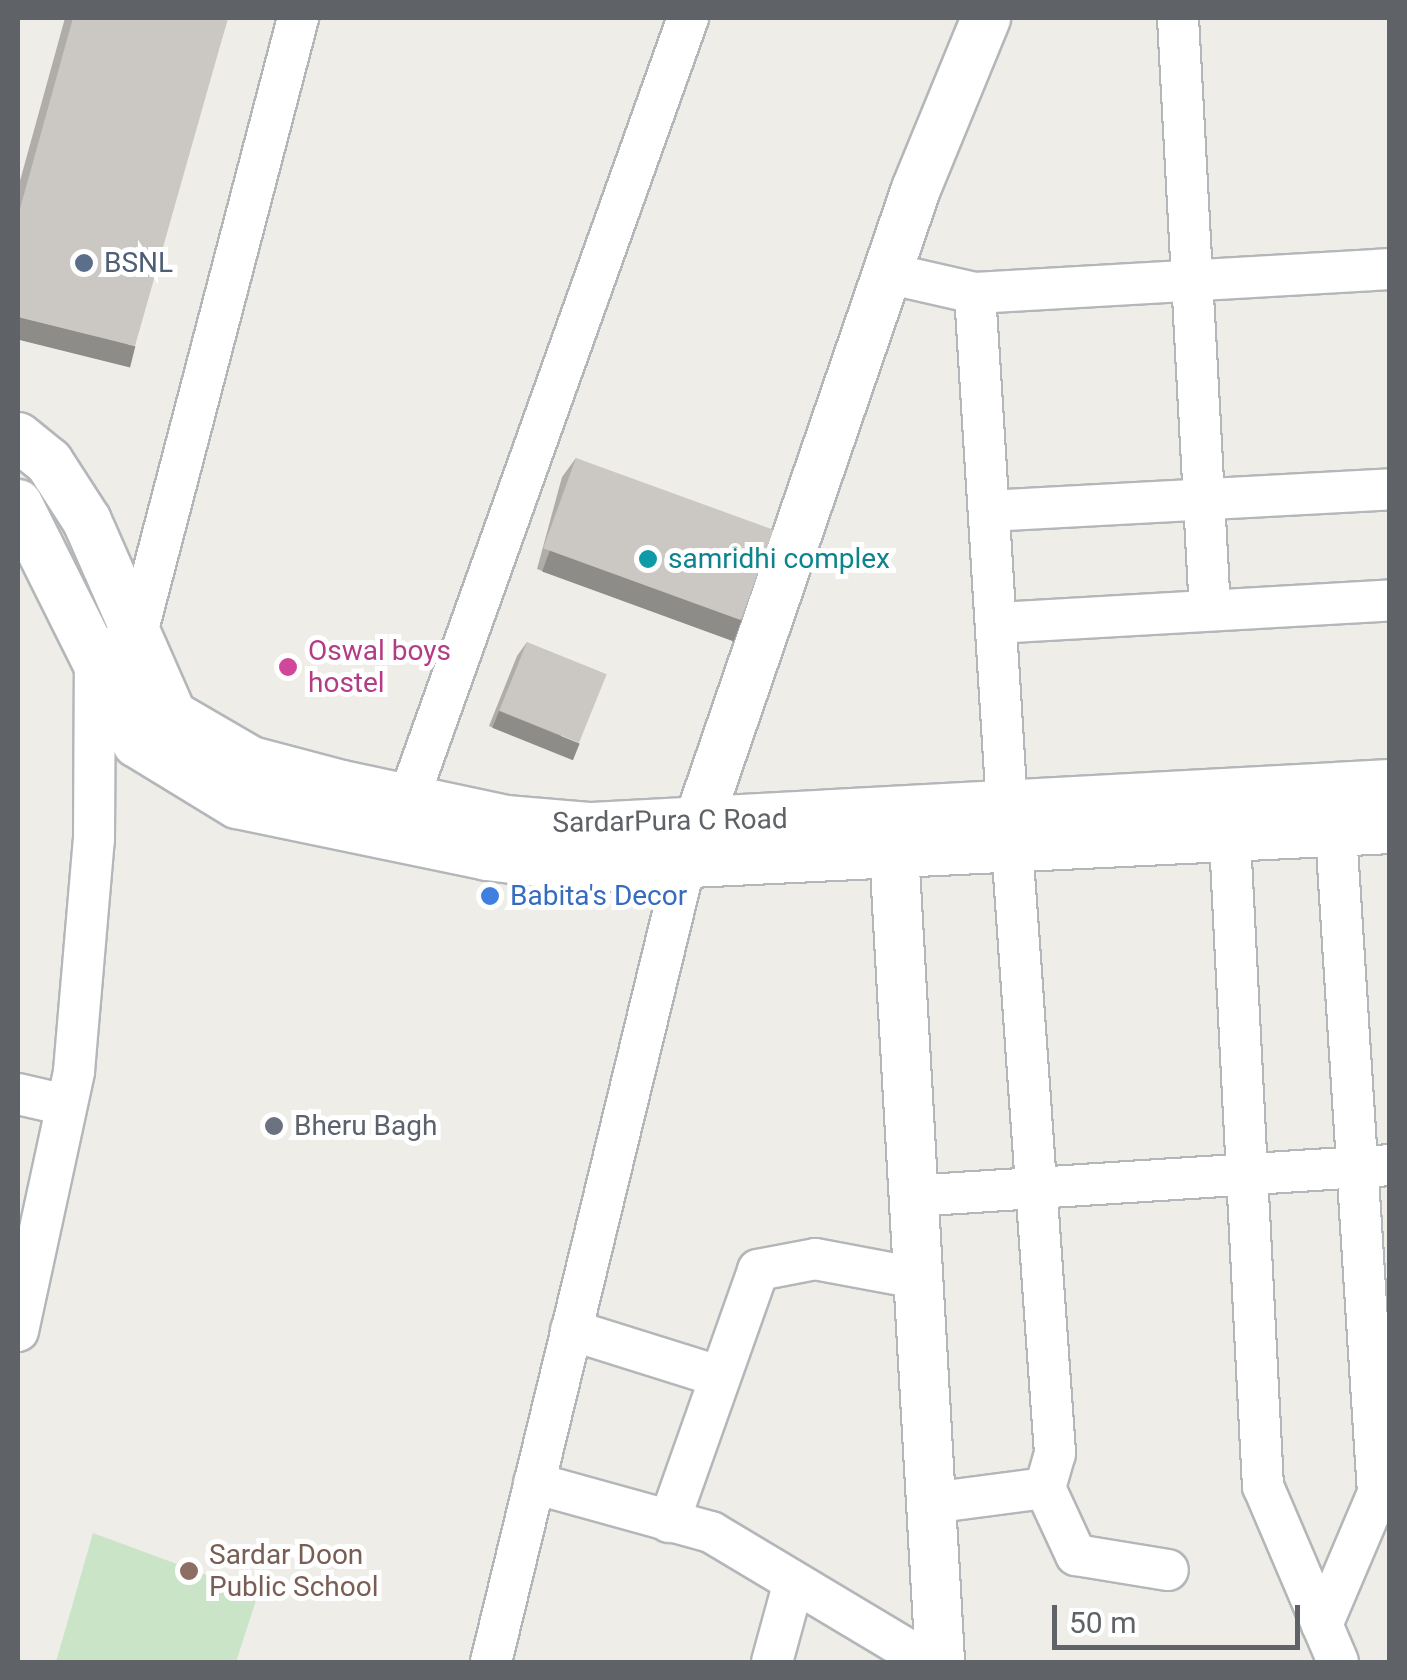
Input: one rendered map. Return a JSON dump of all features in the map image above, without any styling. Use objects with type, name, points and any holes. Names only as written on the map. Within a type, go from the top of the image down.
[{"type":"street","points":[[18,1331],[66,1104],[115,646],[298,18]]},
{"type":"street","points":[[408,800],[688,18]]},
{"type":"street","points":[[492,1662],[689,846],[886,273],[986,18]]},
{"type":"street","points":[[1178,18],[1210,610]]},
{"type":"street","points":[[886,273],[975,293],[1390,269]]},
{"type":"street","points":[[975,293],[1010,826],[1042,1188],[1055,1453],[1045,1488],[1076,1555],[1168,1570]]},
{"type":"street","name":"SardarPura C Road","points":[[18,437],[49,462],[87,522],[138,743],[236,804],[486,856],[1010,826],[1390,784]]},
{"type":"street","points":[[990,511],[1390,489]]},
{"type":"street","name":"SardarPura C Road","points":[[18,504],[115,646],[172,715],[207,742],[251,762],[408,800],[506,820],[689,846],[894,851],[1010,826],[1230,840],[1390,828]]},
{"type":"street","points":[[997,623],[1390,600]]},
{"type":"street","points":[[1331,1652],[1378,1493],[1372,1167],[1336,832]]},
{"type":"street","points":[[1230,840],[1254,1174],[1263,1486],[1331,1652]]},
{"type":"street","points":[[894,851],[940,1662]]},
{"type":"street","points":[[18,1094],[66,1104]]},
{"type":"street","points":[[912,1196],[1372,1167]]},
{"type":"street","points":[[669,1522],[715,1375],[758,1270],[772,1261],[815,1258],[917,1278]]},
{"type":"street","points":[[571,1330],[715,1375]]},
{"type":"street","points":[[534,1483],[730,1540],[794,1585],[928,1662]]},
{"type":"street","points":[[931,1503],[1045,1488]]},
{"type":"street","points":[[772,1662],[794,1585]]},
{"type":"green space","points":[[93,1533],[258,1594],[236,1662],[56,1662]]},
{"type":"building","name":"BSNL","points":[[73,18],[228,18],[135,346],[18,317],[18,216]]},
{"type":"building","name":"samridhi complex","points":[[576,458],[773,530],[741,620],[543,548]]},
{"type":"building","points":[[527,642],[607,674],[579,743],[499,711]]},
{"type":"place","name":"BSNL","points":[[84,263]]},
{"type":"place","name":"samridhi complex","points":[[648,559]]},
{"type":"place","name":"Oswal boys hostel","points":[[288,667]]},
{"type":"place","name":"Babita's Decor","points":[[490,896]]},
{"type":"place","name":"Bheru Bagh","points":[[274,1126]]},
{"type":"place","name":"Sardar Doon Public School","points":[[189,1571]]}]
